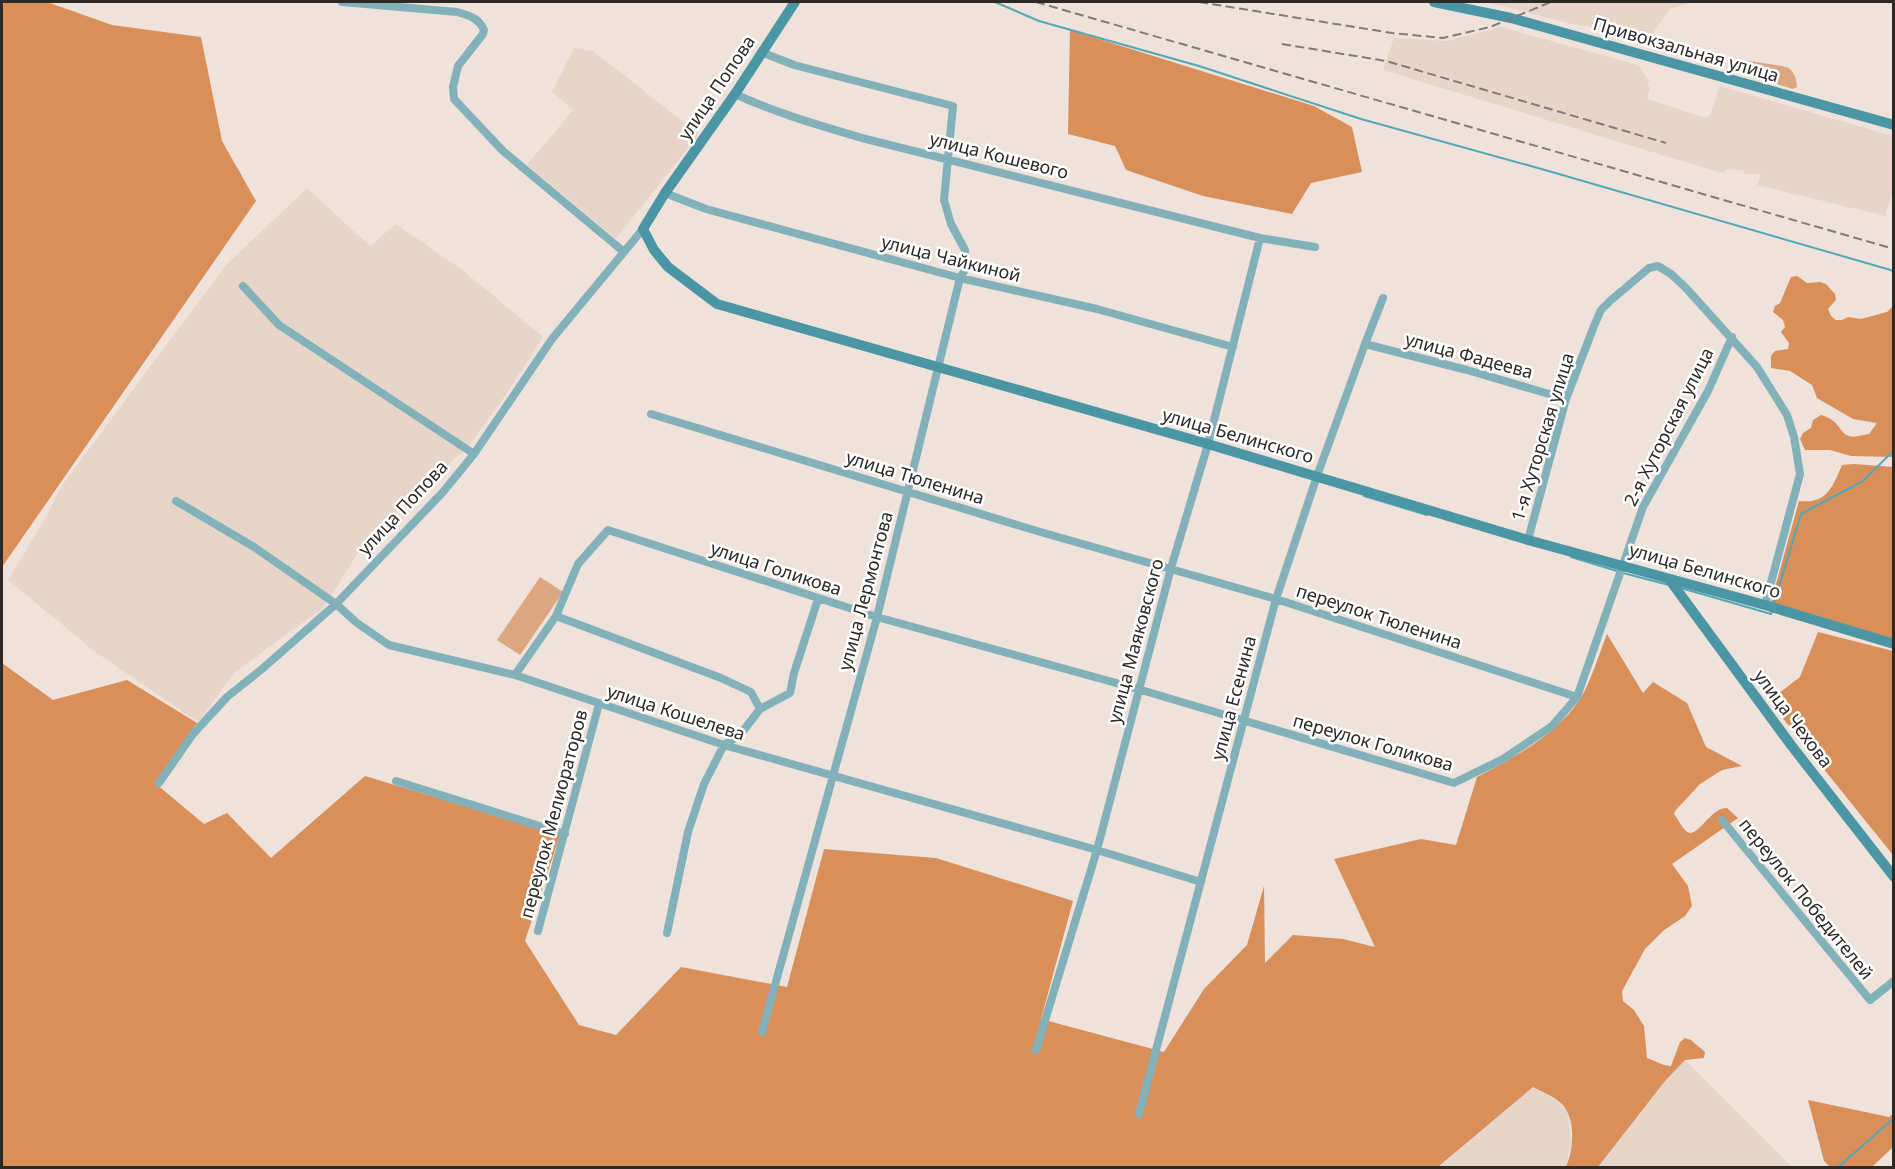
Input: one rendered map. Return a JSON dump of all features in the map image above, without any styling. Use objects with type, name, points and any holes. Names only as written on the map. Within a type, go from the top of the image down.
[{"type":"street","points":[[342,2],[457,12],[471,16],[480,23],[484,30],[483,34],[458,66],[453,87],[454,99],[503,151],[624,252]]},
{"type":"street","name":"улица Попова","points":[[665,193],[735,94],[795,2]]},
{"type":"street","name":"Привокзальная улица","points":[[1434,2],[1511,18],[1893,125]]},
{"type":"street","name":"улица Лермонтова","points":[[761,52],[794,65],[953,106],[944,200],[951,224],[965,250],[966,268],[960,278],[937,368],[877,617],[762,1032]]},
{"type":"street","name":"улица Кошевого","points":[[735,94],[802,121],[1260,238],[1315,247]]},
{"type":"street","points":[[643,229],[665,193]]},
{"type":"street","name":"улица Чайкиной","points":[[665,193],[706,210],[960,278],[1096,309],[1233,347]]},
{"type":"street","name":"улица Попова","points":[[159,783],[193,735],[227,697],[336,603],[443,492],[474,454],[552,339],[643,229]]},
{"type":"street","name":"улица Белинского","points":[[643,229],[654,250],[668,267],[717,304],[1208,444],[1528,540],[1765,605],[1893,644]]},
{"type":"street","name":"улица Маяковского","points":[[1036,1050],[1097,850],[1171,568],[1208,444],[1260,238]]},
{"type":"street","name":"1-я Хуторская улица","points":[[1528,540],[1566,399],[1601,310],[1649,268],[1658,266],[1686,288],[1732,338]]},
{"type":"street","points":[[243,286],[279,325],[474,454]]},
{"type":"street","name":"улица Есенина","points":[[1139,1114],[1276,599],[1317,476],[1383,298]]},
{"type":"street","points":[[1732,338],[1757,367],[1787,415],[1798,457],[1800,474],[1765,605]]},
{"type":"street","name":"2-я Хуторская улица","points":[[1577,697],[1643,507],[1708,391],[1732,338]]},
{"type":"street","name":"улица Фадеева","points":[[1365,344],[1467,370],[1566,399]]},
{"type":"street","name":"улица Тюленина","points":[[651,414],[1037,531],[1171,568]]},
{"type":"street","name":"улица Кошелева","points":[[176,501],[254,547],[336,603],[357,623],[389,645],[515,675],[724,745],[831,777],[1097,850],[1201,882]]},
{"type":"street","name":"улица Голикова","points":[[515,675],[556,616],[579,564],[608,530],[877,617],[1138,689]]},
{"type":"street","name":"переулок Тюленина","points":[[1171,568],[1276,599],[1577,697]]},
{"type":"street","name":"улица Чехова","points":[[1669,579],[1791,745],[1893,877]]},
{"type":"street","points":[[667,933],[688,832],[704,784],[724,745],[740,735],[760,709],[790,693],[794,673],[818,599]]},
{"type":"street","points":[[556,616],[721,678],[751,692],[760,709]]},
{"type":"street","name":"переулок Голикова","points":[[1138,689],[1454,783],[1503,759],[1552,726],[1577,697]]},
{"type":"street","name":"переулок Мелиораторов","points":[[538,931],[599,704]]},
{"type":"street","points":[[396,781],[565,834]]},
{"type":"street","name":"переулок Победителей","points":[[1722,820],[1870,1000],[1893,981]]},
{"type":"shaded area","points":[[2,2],[47,2],[112,25],[201,37],[222,141],[256,201],[2,567]]},
{"type":"shaded area","points":[[1486,2],[1694,2],[1670,9],[1651,36],[1572,24]]},
{"type":"shaded area","points":[[1501,27],[1638,65],[1649,81],[1647,99],[1706,118],[1710,115],[1720,86],[1893,136],[1893,191],[1885,216],[1757,185],[1761,174],[1746,174],[1742,170],[1727,169],[1723,173],[1708,169],[1383,70],[1394,38],[1447,41]]},
{"type":"shaded area","points":[[1070,30],[1314,106],[1352,127],[1362,172],[1311,183],[1292,214],[1203,196],[1126,170],[1115,146],[1068,134]]},
{"type":"shaded area","points":[[574,48],[593,51],[699,134],[616,239],[527,165],[573,110],[552,92]]},
{"type":"shaded area","points":[[1750,61],[1787,67],[1795,76],[1797,87],[1793,89],[1734,71],[1736,64]]},
{"type":"shaded area","points":[[307,188],[370,246],[396,224],[465,272],[543,337],[505,396],[468,447],[417,492],[356,556],[323,608],[235,672],[198,722],[94,651],[8,580],[46,517],[60,488],[226,265]]},
{"type":"shaded area","points":[[1797,276],[1807,283],[1826,284],[1835,294],[1836,300],[1828,309],[1836,320],[1848,317],[1861,319],[1887,312],[1893,306],[1893,457],[1851,456],[1830,450],[1805,450],[1800,439],[1803,433],[1811,428],[1813,420],[1821,415],[1832,420],[1851,437],[1869,434],[1877,423],[1853,419],[1817,398],[1812,385],[1790,371],[1771,368],[1771,356],[1775,351],[1788,349],[1789,343],[1781,332],[1785,327],[1783,320],[1773,312],[1775,306],[1780,303],[1791,277]]},
{"type":"shaded area","points":[[1842,465],[1893,467],[1893,639],[1771,602],[1799,501],[1816,500],[1822,497],[1835,481]]},
{"type":"shaded area","points":[[540,577],[563,592],[520,655],[497,640]]},
{"type":"shaded area","points":[[1818,632],[1893,651],[1893,855],[1769,701],[1800,677]]},
{"type":"shaded area","points":[[1607,634],[1643,693],[1653,682],[1687,703],[1706,747],[1742,766],[1722,770],[1700,784],[1675,811],[1674,814],[1682,827],[1689,833],[1699,829],[1720,809],[1727,808],[1738,818],[1672,864],[1688,886],[1692,906],[1685,916],[1664,930],[1645,949],[1622,991],[1623,1001],[1634,1010],[1644,1026],[1647,1058],[1671,1066],[1680,1042],[1685,1038],[1691,1040],[1705,1052],[1704,1058],[1685,1060],[1665,1081],[1598,1167],[1566,1167],[1572,1143],[1570,1118],[1559,1101],[1533,1087],[1438,1167],[2,1167],[2,663],[53,700],[127,680],[197,723],[155,783],[204,824],[227,813],[271,858],[365,776],[560,835],[525,941],[579,1025],[616,1035],[681,967],[787,987],[824,849],[936,858],[1073,901],[1041,1019],[1164,1052],[1204,989],[1247,945],[1264,886],[1265,963],[1293,935],[1343,939],[1375,947],[1334,859],[1421,839],[1456,845],[1477,777],[1533,744],[1559,724],[1570,712],[1587,685]]},
{"type":"shaded area","points":[[1685,1060],[1792,1167],[1598,1168],[1665,1081]]},
{"type":"shaded area","points":[[1533,1087],[1561,1103],[1568,1115],[1572,1142],[1566,1167],[1438,1168]]},
{"type":"shaded area","points":[[1808,1100],[1889,1117],[1893,1114],[1893,1147],[1872,1167],[1830,1167],[1824,1161]]},
{"type":"waterway","points":[[995,2],[1039,21],[1199,66],[1361,119],[1894,271]]},
{"type":"waterway","points":[[1774,603],[1801,514],[1863,481],[1894,450]]},
{"type":"waterway","points":[[1364,496],[1427,515]]},
{"type":"waterway","points":[[1571,557],[1617,571]]},
{"type":"waterway","points":[[1623,573],[1669,585]]},
{"type":"waterway","points":[[1681,588],[1771,614],[1772,612]]},
{"type":"waterway","points":[[1837,1168],[1894,1118]]},
{"type":"railway","points":[[1036,2],[1894,249]]},
{"type":"railway","points":[[1199,2],[1392,33],[1443,38],[1490,27],[1551,2]]},
{"type":"railway","points":[[1282,44],[1386,61],[1666,143]]}]
